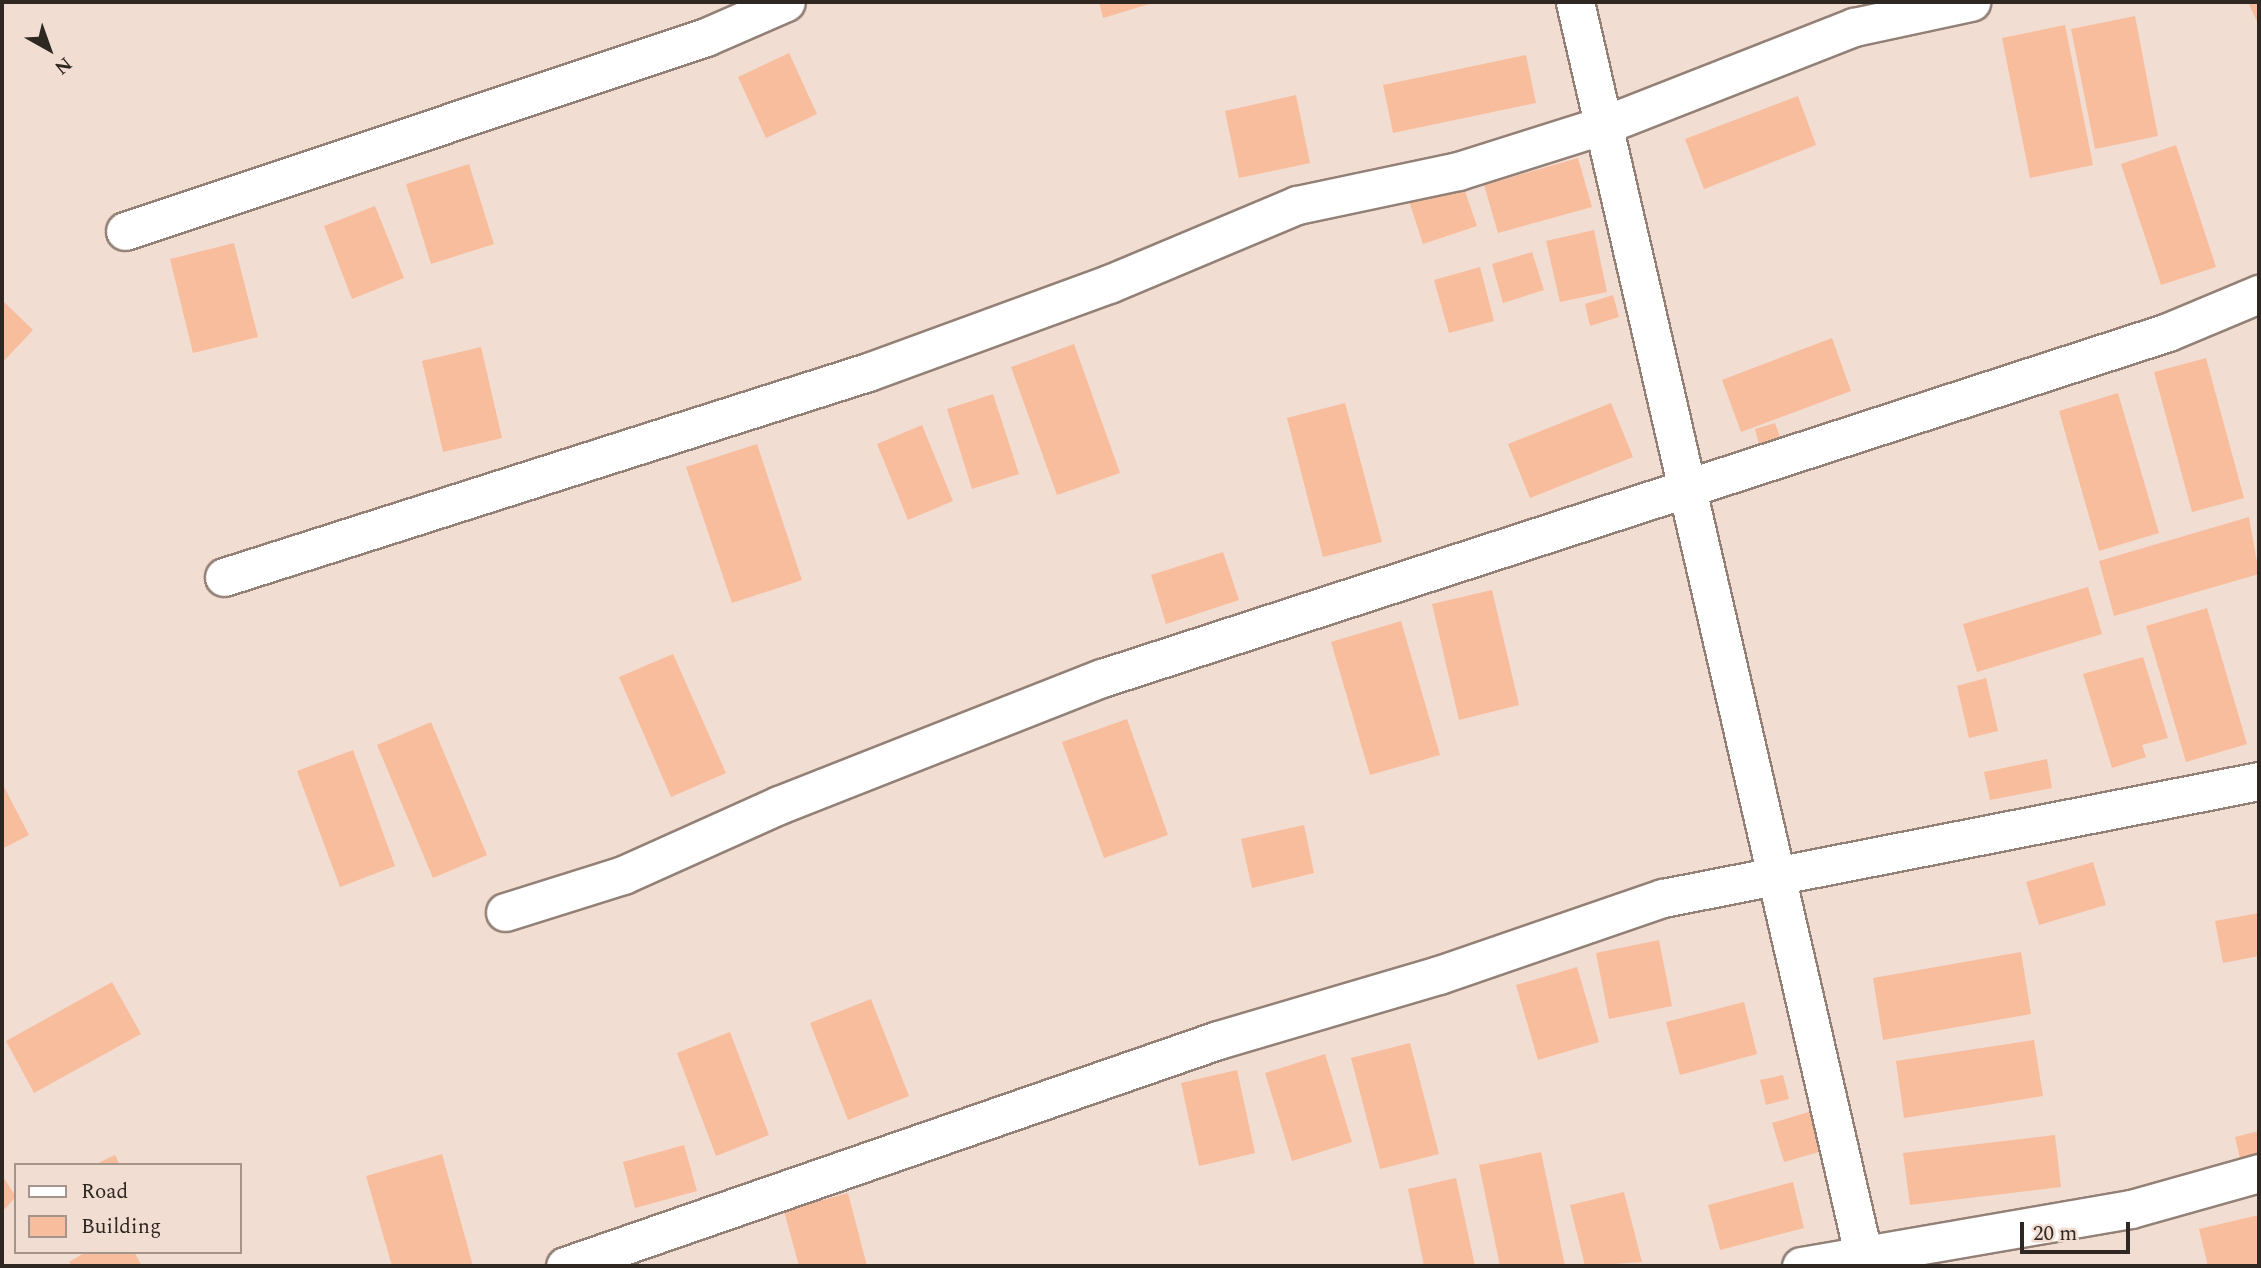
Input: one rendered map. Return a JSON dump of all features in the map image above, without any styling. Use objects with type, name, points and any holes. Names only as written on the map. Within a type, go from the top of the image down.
[{"type":"street","points":[[125,232],[706,37],[786,2]]},
{"type":"street","points":[[1575,2],[1864,1259]]},
{"type":"street","points":[[225,577],[868,372],[1109,284],[1297,205],[1458,171],[1604,125],[1854,27],[1970,2]]},
{"type":"street","points":[[505,912],[623,875],[779,805],[1102,678],[1685,484],[2168,332],[2259,294]]},
{"type":"street","points":[[565,1266],[1218,1040],[1439,975],[1663,898],[2259,780]]},
{"type":"street","points":[[1801,1266],[1864,1259],[2131,1209],[2259,1173]]},
{"type":"building","points":[[1099,2],[1156,2],[1103,18]]},
{"type":"building","points":[[2248,2],[2259,2],[2259,26]]},
{"type":"building","points":[[2135,16],[2158,136],[2095,149],[2071,29]]},
{"type":"building","points":[[2065,25],[2093,165],[2030,178],[2002,38]]},
{"type":"building","points":[[789,53],[817,114],[766,138],[738,77]]},
{"type":"building","points":[[1526,55],[1536,103],[1393,133],[1383,85]]},
{"type":"building","points":[[1296,95],[1310,163],[1239,178],[1225,111]]},
{"type":"building","points":[[1798,96],[1816,145],[1704,189],[1685,139]]},
{"type":"building","points":[[2176,145],[2216,267],[2161,285],[2121,164]]},
{"type":"building","points":[[1578,158],[1592,207],[1498,233],[1484,185]]},
{"type":"building","points":[[469,164],[494,244],[431,264],[406,184]]},
{"type":"building","points":[[1458,171],[1477,226],[1423,244],[1405,189]]},
{"type":"building","points":[[375,206],[404,278],[352,299],[324,226]]},
{"type":"building","points":[[1594,230],[1607,292],[1560,302],[1546,241]]},
{"type":"building","points":[[234,243],[258,337],[193,353],[170,259]]},
{"type":"building","points":[[1532,252],[1544,290],[1503,303],[1492,264]]},
{"type":"building","points":[[1480,267],[1494,321],[1449,333],[1434,280]]},
{"type":"building","points":[[1613,295],[1619,317],[1590,326],[1585,304]]},
{"type":"building","points":[[2,300],[33,330],[2,363]]},
{"type":"building","points":[[1832,338],[1851,391],[1741,432],[1722,380]]},
{"type":"building","points":[[1074,344],[1120,473],[1057,495],[1011,367]]},
{"type":"building","points":[[481,347],[502,438],[443,452],[422,361]]},
{"type":"building","points":[[2206,358],[2244,498],[2192,512],[2154,372]]},
{"type":"building","points":[[2118,393],[2159,533],[2099,551],[2059,411]]},
{"type":"building","points":[[993,394],[1019,474],[972,489],[947,409]]},
{"type":"building","points":[[1345,403],[1382,542],[1323,557],[1287,418]]},
{"type":"building","points":[[1611,403],[1633,457],[1530,498],[1508,444]]},
{"type":"building","points":[[1775,423],[1780,437],[1759,444],[1755,429]]},
{"type":"building","points":[[922,425],[953,501],[908,520],[877,444]]},
{"type":"building","points":[[757,444],[802,580],[732,603],[686,467]]},
{"type":"building","points":[[2249,517],[2259,574],[2114,616],[2099,561]]},
{"type":"building","points":[[1223,552],[1239,600],[1166,624],[1151,575]]},
{"type":"building","points":[[2088,587],[2102,634],[1977,672],[1963,624]]},
{"type":"building","points":[[1492,590],[1519,705],[1459,720],[1432,604]]},
{"type":"building","points":[[2207,608],[2247,744],[2186,762],[2146,626]]},
{"type":"building","points":[[1401,621],[1440,755],[1370,775],[1331,642]]},
{"type":"building","points":[[673,654],[726,773],[671,797],[619,677]]},
{"type":"building","points":[[2143,657],[2168,738],[2142,745],[2146,757],[2112,768],[2083,674]]},
{"type":"building","points":[[1986,678],[1998,731],[1969,738],[1957,686]]},
{"type":"building","points":[[1127,719],[1168,835],[1104,858],[1062,742]]},
{"type":"building","points":[[431,722],[487,855],[433,878],[377,745]]},
{"type":"building","points":[[353,750],[395,866],[340,887],[297,771]]},
{"type":"building","points":[[2047,759],[2052,788],[1990,800],[1984,772]]},
{"type":"building","points":[[2,783],[29,835],[2,849]]},
{"type":"building","points":[[1304,825],[1314,873],[1252,888],[1241,839]]},
{"type":"building","points":[[2093,862],[2106,905],[2039,925],[2026,882]]},
{"type":"building","points":[[2259,913],[2259,956],[2223,963],[2215,921]]},
{"type":"building","points":[[1659,940],[1672,1006],[1609,1019],[1596,953]]},
{"type":"building","points":[[2021,952],[2031,1014],[1883,1040],[1873,978]]},
{"type":"building","points":[[1577,967],[1599,1042],[1538,1060],[1516,985]]},
{"type":"building","points":[[112,982],[141,1034],[34,1093],[6,1041]]},
{"type":"building","points":[[871,999],[909,1096],[848,1120],[810,1023]]},
{"type":"building","points":[[1744,1002],[1757,1054],[1680,1075],[1666,1022]]},
{"type":"building","points":[[730,1032],[769,1135],[716,1156],[677,1053]]},
{"type":"building","points":[[2034,1040],[2043,1096],[1904,1118],[1896,1061]]},
{"type":"building","points":[[1410,1043],[1439,1154],[1380,1169],[1351,1058]]},
{"type":"building","points":[[1325,1054],[1352,1142],[1292,1161],[1265,1073]]},
{"type":"building","points":[[1237,1070],[1255,1153],[1199,1166],[1181,1083]]},
{"type":"building","points":[[1783,1075],[1789,1099],[1766,1105],[1760,1080]]},
{"type":"building","points":[[1815,1110],[1826,1150],[1784,1162],[1772,1123]]},
{"type":"building","points":[[2259,1131],[2259,1159],[2241,1163],[2235,1137]]},
{"type":"building","points":[[2055,1135],[2061,1187],[1910,1205],[1903,1153]]},
{"type":"building","points":[[684,1145],[697,1191],[635,1208],[623,1162]]},
{"type":"building","points":[[1541,1152],[1565,1266],[1500,1266],[1479,1165]]},
{"type":"building","points":[[442,1154],[473,1266],[392,1266],[366,1176]]},
{"type":"building","points":[[115,1155],[119,1163],[98,1163]]},
{"type":"building","points":[[2,1175],[14,1194],[14,1199],[2,1212]]},
{"type":"building","points":[[1456,1178],[1475,1266],[1424,1266],[1408,1189]]},
{"type":"building","points":[[1793,1182],[1804,1228],[1720,1250],[1708,1205]]},
{"type":"building","points":[[1624,1192],[1642,1262],[1585,1266],[1570,1205]]},
{"type":"building","points":[[848,1193],[867,1266],[799,1266],[784,1211]]},
{"type":"building","points":[[2259,1215],[2259,1266],[2208,1266],[2199,1229]]},
{"type":"building","points":[[83,1254],[135,1254],[142,1266],[72,1266],[69,1262]]}]
